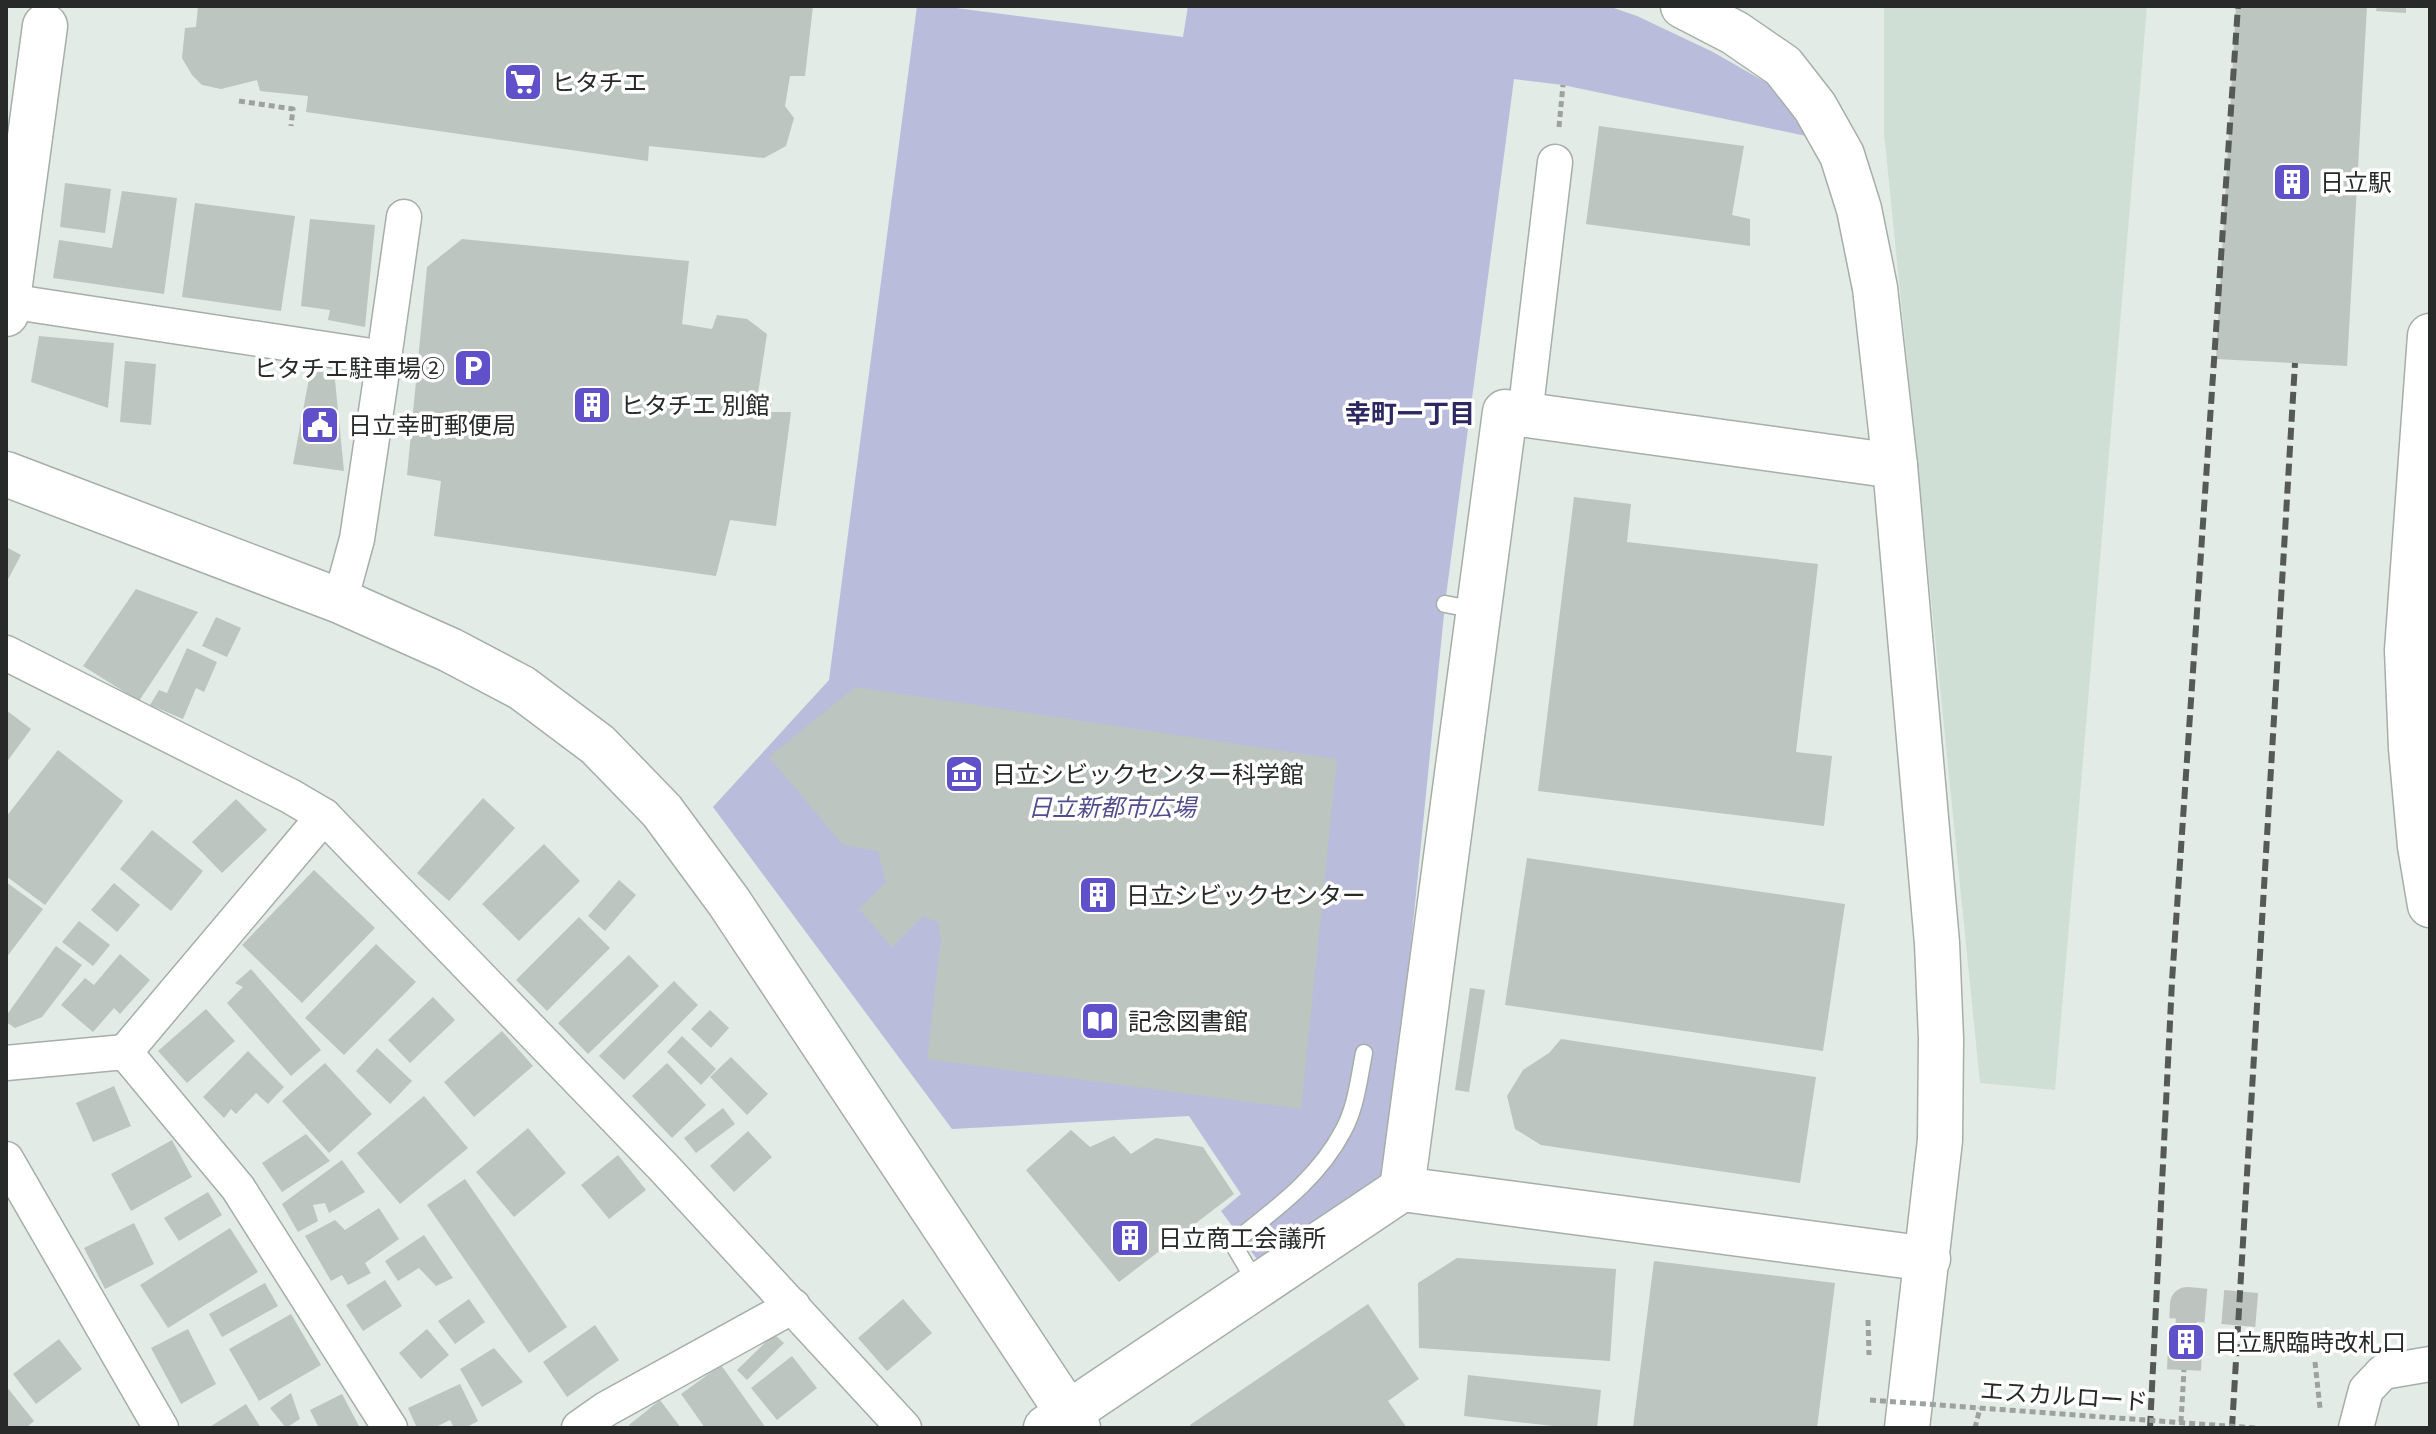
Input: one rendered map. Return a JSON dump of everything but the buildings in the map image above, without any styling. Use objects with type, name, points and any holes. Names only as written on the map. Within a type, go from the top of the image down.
[{"type":"street","points":[[1683,6],[1735,33],[1783,66],[1815,107],[1842,155],[1859,209],[1875,288],[1895,466],[1937,943],[1941,1039],[1940,1140],[1907,1428]]},
{"type":"street","points":[[45,26],[7,308],[384,358]]},
{"type":"street","points":[[1525,415],[1555,162]]},
{"type":"street","points":[[340,601],[357,539],[404,217]]},
{"type":"street","points":[[2430,336],[2407,650],[2412,762],[2420,846],[2430,905]]},
{"type":"street","points":[[1402,1189],[1462,607],[1505,412],[1895,466]]},
{"type":"street","points":[[6,474],[340,601],[450,650],[522,688],[598,745],[662,811],[729,902],[1064,1423],[1402,1189],[1928,1259]]},
{"type":"street","points":[[6,653],[324,816],[665,1169],[904,1428]]},
{"type":"street","points":[[6,1063],[125,1052],[324,816]]},
{"type":"street","points":[[125,1052],[238,1188],[390,1428]]},
{"type":"street","points":[[6,1159],[161,1428]]},
{"type":"street","points":[[579,1428],[606,1409],[793,1306]]},
{"type":"street","points":[[2356,1428],[2366,1390],[2383,1372],[2430,1364]]},
{"type":"lane","points":[[1258,1287],[1236,1249],[1239,1238],[1294,1194],[1330,1151],[1344,1130],[1364,1053]]},
{"type":"path","points":[[239,101],[293,109],[291,126]]},
{"type":"path","points":[[2315,1362],[2320,1415]]},
{"type":"path","points":[[2181,1422],[2184,1370]]},
{"type":"path","name":"エスカルロード","points":[[1870,1400],[2255,1428]]},
{"type":"path","points":[[1975,1428],[1980,1408]]},
{"type":"shaded area","points":[[1884,6],[2147,6],[2055,1090],[1980,1083],[1884,133]]},
{"type":"green space","name":"日立新都市広場","points":[[917,6],[940,6],[1183,37],[1188,6],[1608,6],[1637,16],[1713,52],[1774,87],[1806,136],[1563,85],[1514,79],[1445,604],[1388,1174],[1262,1266],[1221,1211],[1241,1194],[1189,1116],[952,1129],[713,807],[829,680]]},
{"type":"tunnel","points":[[2184,1370],[2187,1304],[2269,1311]]},
{"type":"railway","points":[[2150,1428],[2172,981],[2238,6]]},
{"type":"railway","points":[[2232,1428],[2295,363]]},
{"type":"place","name":"ヒタチエ","points":[[523,82]]},
{"type":"place","name":"日立駅","points":[[2292,182]]},
{"type":"place","name":"ヒタチエ駐車場②","points":[[473,368]]},
{"type":"place","name":"ヒタチエ 別館","points":[[592,405]]},
{"type":"place","name":"日立幸町郵便局","points":[[320,425]]},
{"type":"place","name":"日立シビックセンター科学館","points":[[964,774]]},
{"type":"place","name":"日立シビックセンター","points":[[1098,895]]},
{"type":"place","name":"記念図書館","points":[[1100,1021]]},
{"type":"place","name":"日立商工会議所","points":[[1130,1238]]},
{"type":"place","name":"日立駅臨時改札口","points":[[2186,1342]]},
{"type":"district","name":"幸町一丁目","points":[[1410,413]]}]
